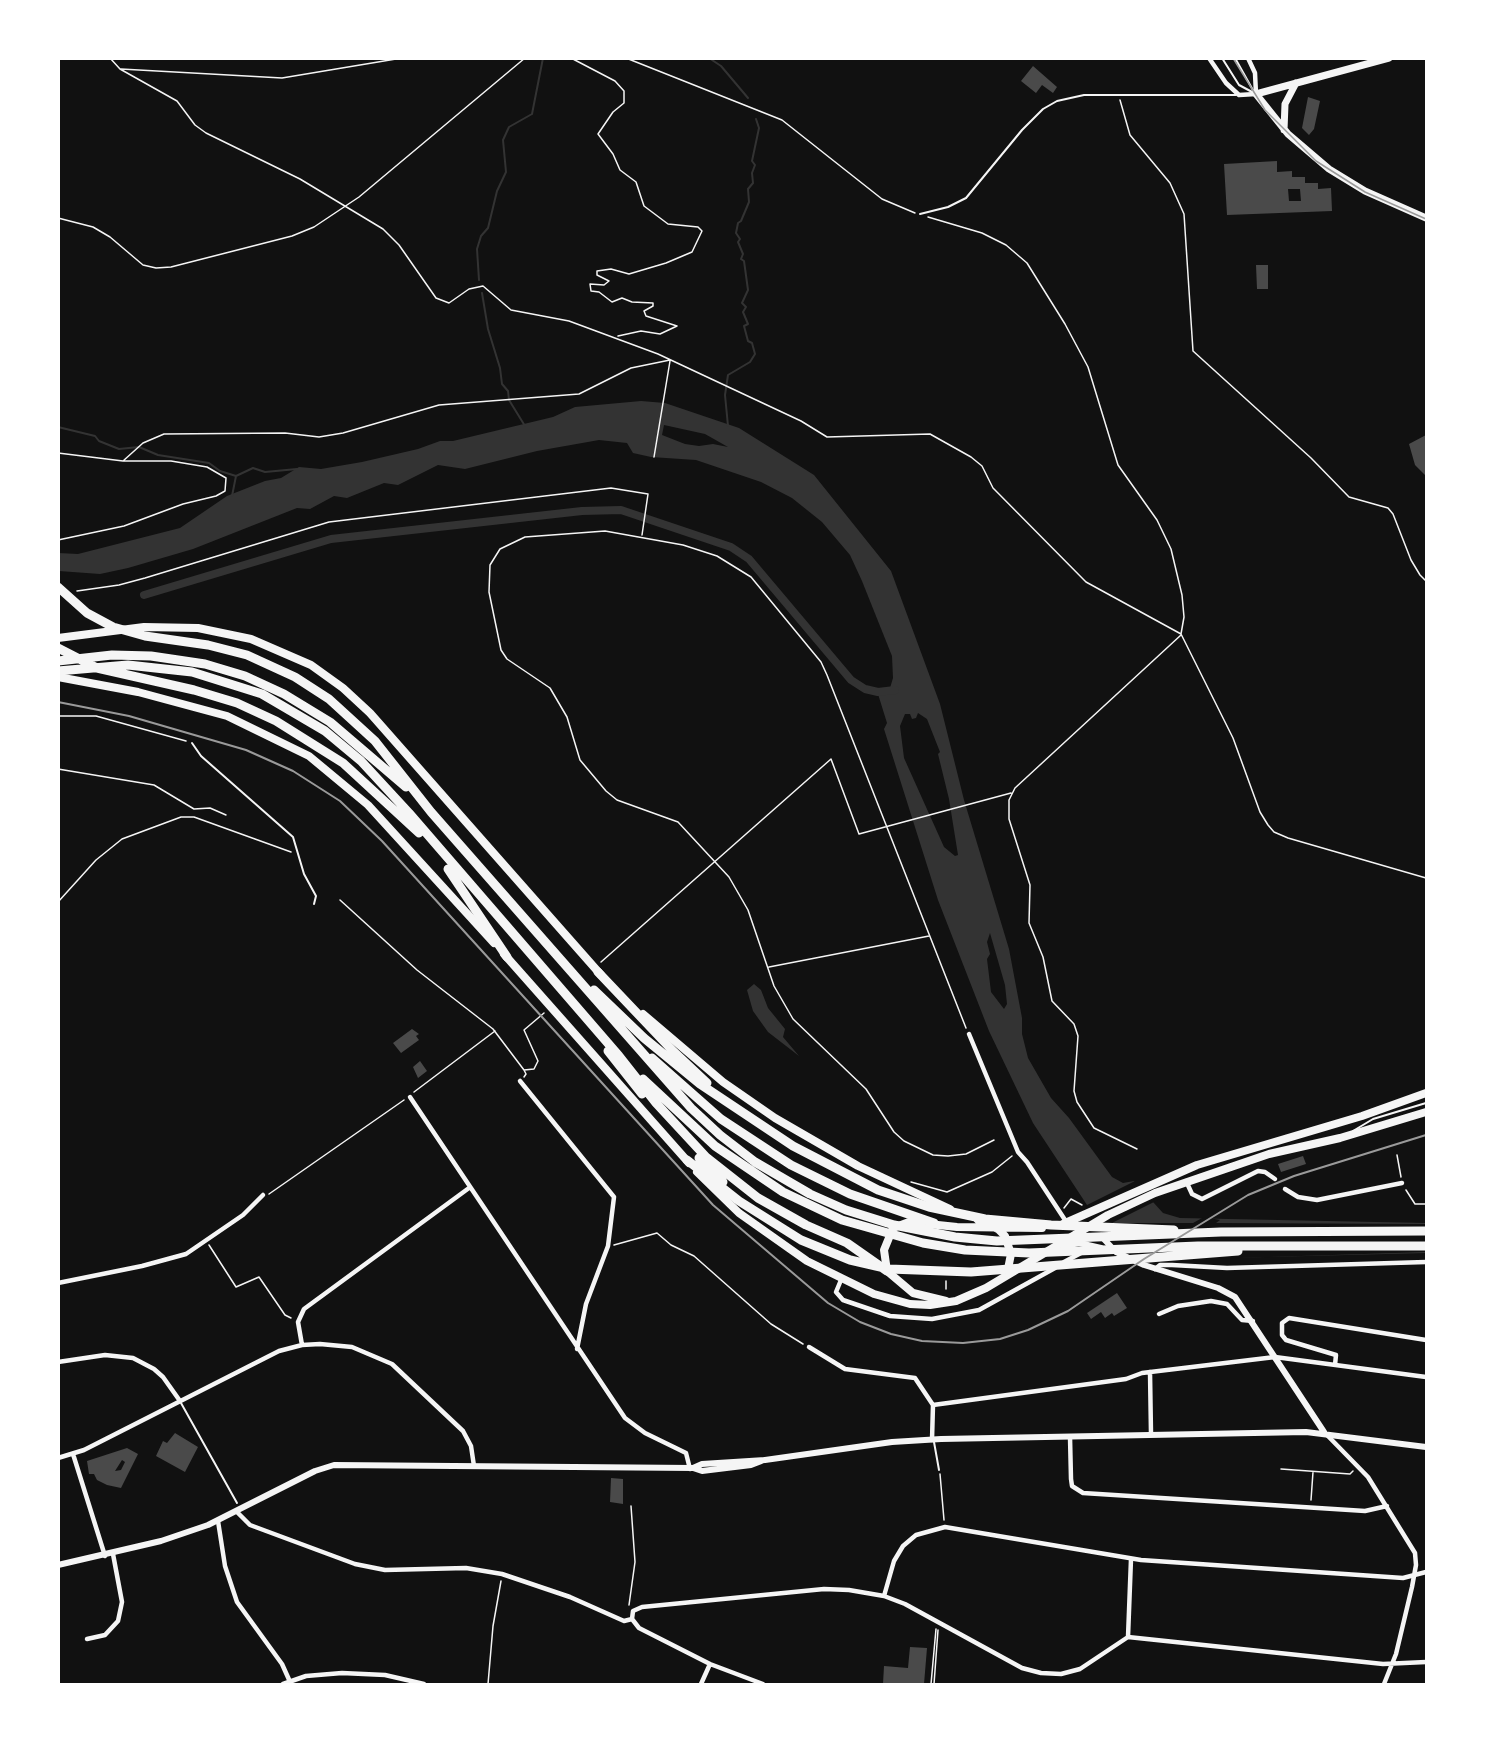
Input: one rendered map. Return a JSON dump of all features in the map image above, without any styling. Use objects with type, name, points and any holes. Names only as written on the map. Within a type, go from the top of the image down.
[{"type":"highway","points":[[58,586],[87,613],[112,627],[137,634],[208,645],[261,660],[305,682],[346,714],[375,741],[431,812],[565,962],[663,1079],[720,1135],[773,1173],[846,1209],[924,1232],[997,1241],[1221,1232],[1426,1231]]},
{"type":"highway","points":[[58,648],[97,668],[194,690],[237,703],[276,721],[332,754],[375,790],[449,862]]},
{"type":"highway","points":[[58,661],[127,655],[177,659],[214,666],[284,694],[315,711],[344,739],[431,812]]},
{"type":"highway","points":[[58,671],[128,665],[171,668],[210,676],[274,700],[344,739],[619,1056],[681,1132],[733,1180],[788,1216],[856,1248],[887,1271]]},
{"type":"highway","points":[[433,847],[507,957]]},
{"type":"highway","points":[[565,962],[679,1068],[793,1146],[858,1181],[914,1203],[973,1217],[1051,1225],[1221,1232]]},
{"type":"highway","points":[[598,972],[673,1051],[729,1103]]},
{"type":"highway","points":[[578,1009],[620,1068],[658,1115],[718,1178],[766,1219]]},
{"type":"highway","points":[[622,1030],[703,1104],[772,1154],[850,1194],[933,1223]]},
{"type":"highway","points":[[619,1056],[692,1125],[730,1157],[783,1192],[842,1220],[914,1241],[987,1252],[1315,1245],[1426,1246]]},
{"type":"highway","points":[[687,1160],[739,1202],[796,1237],[831,1253],[899,1270],[956,1273],[1315,1245]]},
{"type":"main road","points":[[1389,58],[1256,94],[1284,130],[1339,176],[1426,218]]},
{"type":"main road","points":[[1284,130],[1285,105],[1296,83]]},
{"type":"main road","points":[[58,638],[144,627],[198,627],[251,639],[311,666],[343,688],[382,726],[598,972],[695,1060],[775,1118],[858,1166],[998,1229],[1010,1248],[1007,1275]]},
{"type":"main road","points":[[58,676],[138,692],[227,716],[309,756],[373,809],[723,1198],[767,1235],[807,1262],[874,1294],[910,1304],[930,1305],[956,1300],[1007,1275],[1097,1222],[1155,1193],[1275,1152],[1340,1138],[1426,1112]]},
{"type":"main road","points":[[956,1300],[919,1295],[905,1288],[887,1271],[884,1250],[893,1228],[909,1222],[998,1229],[1044,1228],[1067,1223],[1145,1186],[1197,1165],[1315,1131],[1426,1093]]},
{"type":"street","points":[[1209,58],[1226,83],[1239,94],[1256,94],[1255,73],[1248,58]]},
{"type":"street","points":[[969,1034],[1018,1152],[1067,1223]]},
{"type":"street","points":[[520,1081],[614,1197],[608,1246],[586,1304],[577,1349]]},
{"type":"street","points":[[411,1095],[469,1188],[625,1418],[645,1433],[686,1453],[692,1469]]},
{"type":"street","points":[[1186,1181],[1192,1194],[1202,1199],[1257,1171],[1265,1172],[1275,1179]]},
{"type":"street","points":[[1285,1188],[1302,1198],[1317,1200],[1402,1183]]},
{"type":"street","points":[[302,1345],[298,1322],[304,1309],[469,1188]]},
{"type":"street","points":[[58,1283],[168,1260],[186,1254],[243,1215],[264,1195]]},
{"type":"street","points":[[1097,1222],[1100,1234],[1116,1252]]},
{"type":"street","points":[[1049,1249],[1079,1243],[1116,1252],[1155,1269],[1230,1293],[1241,1302],[1324,1432],[1359,1465],[1413,1548],[1416,1565],[1414,1575],[1393,1664],[1384,1684]]},
{"type":"street","points":[[841,1280],[836,1292],[843,1300],[890,1316],[932,1320],[979,1310],[1094,1246]]},
{"type":"street","points":[[1155,1269],[1160,1265],[1227,1268],[1426,1262]]},
{"type":"street","points":[[1159,1314],[1178,1306],[1210,1301],[1227,1305],[1242,1320],[1253,1321]]},
{"type":"street","points":[[1335,1365],[1336,1354],[1286,1340],[1281,1335],[1282,1323],[1289,1318],[1426,1340]]},
{"type":"street","points":[[58,1458],[73,1454],[279,1351],[302,1345],[352,1347],[392,1364],[463,1431],[471,1446],[474,1466]]},
{"type":"street","points":[[809,1347],[845,1369],[915,1378],[921,1382],[933,1405],[932,1440]]},
{"type":"street","points":[[58,1362],[114,1354],[133,1358],[159,1373],[180,1401]]},
{"type":"street","points":[[933,1405],[1126,1379],[1133,1374],[1275,1357],[1426,1377]]},
{"type":"street","points":[[1150,1372],[1151,1434]]},
{"type":"street","points":[[58,1564],[113,1554],[161,1541],[218,1521],[315,1471],[334,1465],[692,1469],[702,1464],[765,1460],[892,1442],[1151,1434],[1324,1432],[1426,1447]]},
{"type":"street","points":[[1070,1437],[1072,1486],[1083,1493],[1365,1511],[1387,1506]]},
{"type":"street","points":[[73,1454],[105,1556]]},
{"type":"street","points":[[237,1512],[250,1525],[356,1564],[385,1570],[466,1568],[502,1574],[570,1597],[624,1621],[632,1619]]},
{"type":"street","points":[[218,1521],[225,1566],[237,1602],[282,1664],[290,1683]]},
{"type":"street","points":[[884,1596],[894,1561],[903,1546],[916,1535],[937,1528],[959,1528],[1131,1559],[1403,1578],[1426,1572]]},
{"type":"street","points":[[87,1639],[105,1635],[118,1621],[122,1602],[113,1554]]},
{"type":"street","points":[[1128,1637],[1131,1559]]},
{"type":"street","points":[[763,1684],[710,1664],[639,1628],[632,1619],[632,1613],[639,1608],[824,1589],[884,1596],[922,1611],[1022,1668],[1041,1673],[1061,1674],[1080,1669],[1128,1637],[1393,1664],[1426,1662]]},
{"type":"street","points":[[701,1684],[710,1664]]},
{"type":"street","points":[[283,1684],[306,1676],[342,1673],[385,1675],[424,1684]]},
{"type":"lane","points":[[1222,58],[1239,85],[1256,94]]},
{"type":"lane","points":[[1235,58],[1256,94]]},
{"type":"lane","points":[[920,214],[948,207],[966,198],[1022,130],[1043,109],[1074,97],[1239,94]]},
{"type":"lane","points":[[192,743],[201,756],[285,827],[293,837],[304,874],[316,896],[314,904]]},
{"type":"lane","points":[[1340,1138],[1373,1119],[1426,1102]]},
{"type":"lane","points":[[180,1401],[237,1503]]},
{"type":"lane","points":[[932,1440],[936,1446],[939,1470]]},
{"type":"path","points":[[110,58],[120,69],[177,101],[195,125],[206,133],[300,179],[383,229],[399,245],[436,298],[450,303],[469,289],[483,286],[511,310],[521,314],[569,321],[618,338],[801,421],[827,437],[930,434],[971,457],[982,466],[993,488],[1086,582],[1181,634],[1233,738],[1260,812],[1274,832],[1426,878]]},
{"type":"path","points":[[120,69],[282,78],[402,58]]},
{"type":"path","points":[[58,218],[93,227],[110,237],[143,265],[156,268],[171,267],[292,236],[314,227],[345,208],[525,58]]},
{"type":"path","points":[[571,58],[615,81],[624,91],[624,103],[613,112],[598,134],[613,154],[620,170],[636,182],[644,206],[668,224],[698,227],[702,231],[692,252],[679,255],[666,263],[629,274],[611,269],[597,271],[597,275],[609,281],[604,285],[590,284],[591,291],[599,292],[612,302],[624,298],[632,302],[653,303],[654,306],[644,311],[646,316],[677,326],[660,334],[641,331],[621,334],[618,338]]},
{"type":"path","points":[[611,953],[831,759],[859,834],[1011,793],[1181,634],[1184,617],[1174,556],[1157,520],[1118,465],[1088,367],[1039,280],[1021,257],[992,237],[901,209],[882,200],[773,115],[626,58]]},
{"type":"path","points":[[1119,95],[1130,135],[1170,183],[1184,214],[1193,351],[1311,458],[1349,497],[1388,508],[1393,514],[1411,560],[1426,581]]},
{"type":"path","points":[[654,457],[670,360]]},
{"type":"path","points":[[123,461],[142,443],[164,435],[285,434],[319,437],[343,433],[439,405],[579,394],[631,368],[670,360]]},
{"type":"path","points":[[58,453],[123,461],[143,459],[207,467],[226,477],[225,491],[216,496],[183,504],[124,526],[58,540]]},
{"type":"path","points":[[75,591],[137,581],[329,522],[611,488],[648,494],[641,536]]},
{"type":"path","points":[[969,1034],[821,662],[751,577],[717,556],[683,545],[641,536],[586,530],[525,537],[500,549],[494,556],[488,576],[501,650],[516,666],[541,680],[550,688],[567,717],[580,760],[606,791],[617,800],[678,822],[715,859],[748,910],[782,1003],[793,1019],[866,1089],[894,1132],[904,1142],[933,1155],[948,1156],[966,1154],[994,1140]]},
{"type":"path","points":[[58,716],[96,716],[192,743]]},
{"type":"path","points":[[58,769],[154,785],[194,809],[210,808],[226,815]]},
{"type":"path","points":[[1011,793],[1010,819],[1030,885],[1029,923],[1043,957],[1052,1001],[1074,1024],[1078,1036],[1075,1097],[1094,1128],[1137,1149]]},
{"type":"path","points":[[58,902],[96,860],[122,839],[181,817],[194,817],[300,856]]},
{"type":"path","points":[[340,900],[417,970],[495,1031],[524,1070],[534,1069],[538,1061],[524,1030]]},
{"type":"path","points":[[768,967],[930,936]]},
{"type":"path","points":[[272,1194],[411,1095],[495,1031]]},
{"type":"path","points":[[906,1180],[947,1192],[992,1172],[1018,1152]]},
{"type":"path","points":[[947,1192],[947,1197]]},
{"type":"path","points":[[608,1246],[657,1233],[671,1245],[694,1256],[771,1324],[809,1347]]},
{"type":"path","points":[[206,1242],[218,1254],[236,1287],[258,1277],[285,1315],[291,1318]]},
{"type":"path","points":[[946,1278],[946,1289]]},
{"type":"path","points":[[1281,1469],[1350,1474],[1356,1468]]},
{"type":"path","points":[[939,1470],[944,1521]]},
{"type":"path","points":[[1311,1501],[1313,1471]]},
{"type":"path","points":[[629,1605],[635,1562],[631,1506]]},
{"type":"path","points":[[488,1684],[493,1626],[502,1577]]},
{"type":"path","points":[[932,1684],[937,1625]]},
{"type":"path","points":[[932,1684],[938,1632]]},
{"type":"shaded area","points":[[641,401],[665,403],[739,428],[814,475],[891,571],[940,704],[964,800],[1009,949],[1028,1058],[1051,1098],[1069,1118],[1112,1177],[1123,1183],[1134,1181],[1163,1213],[1180,1218],[1426,1223],[1426,1253],[1227,1258],[1113,1224],[1087,1205],[1033,1123],[989,1031],[938,900],[884,729],[887,723],[878,694],[890,688],[893,678],[892,656],[862,581],[850,555],[822,522],[792,498],[761,482],[696,460],[651,457],[633,453],[627,443],[599,440],[537,451],[465,469],[438,465],[398,485],[384,483],[347,498],[334,496],[310,509],[297,508],[193,549],[128,568],[100,574],[59,571],[58,553],[78,554],[180,528],[227,496],[265,481],[281,478],[299,467],[321,469],[362,462],[418,449],[440,441],[453,441],[553,417],[575,407]],"holes":[[[664,425],[705,434],[728,447],[713,444],[699,446],[685,444],[662,435]],[[918,713],[927,719],[940,752],[938,754],[949,799],[958,855],[955,856],[944,847],[904,758],[900,726],[905,714],[910,714],[912,719],[916,718]],[[990,933],[1005,985],[1007,1004],[1004,1009],[991,992],[987,959],[990,954],[987,942]]]},
{"type":"shaded area","points":[[754,984],[761,990],[768,1008],[785,1029],[783,1037],[799,1056],[768,1032],[753,1011],[747,990]]},
{"type":"pier","points":[[1137,1180],[1158,1200],[1112,1223],[1193,1223],[1204,1217],[1220,1220],[1216,1223],[1426,1224],[1426,1252],[1176,1260],[1131,1244],[1085,1206]]},
{"type":"building","points":[[1033,66],[1057,87],[1053,93],[1042,85],[1036,93],[1021,81]]},
{"type":"building","points":[[1308,97],[1320,101],[1314,129],[1309,135],[1302,128]]},
{"type":"building","points":[[1277,161],[1277,172],[1292,171],[1292,177],[1305,177],[1305,183],[1318,183],[1318,189],[1331,188],[1332,211],[1227,215],[1224,164]],"holes":[[[1288,189],[1300,189],[1301,201],[1289,201]]]},
{"type":"building","points":[[1256,265],[1268,265],[1268,289],[1257,289]]},
{"type":"building","points":[[1426,435],[1426,476],[1415,465],[1409,444]]},
{"type":"building","points":[[412,1029],[419,1034],[416,1036],[419,1040],[401,1053],[393,1043]]},
{"type":"building","points":[[420,1061],[427,1071],[418,1078],[413,1067]]},
{"type":"building","points":[[1303,1156],[1306,1164],[1281,1172],[1278,1164]]},
{"type":"building","points":[[1117,1293],[1127,1308],[1114,1316],[1112,1313],[1105,1318],[1101,1312],[1091,1319],[1087,1313]]},
{"type":"building","points":[[175,1433],[198,1447],[185,1472],[156,1456],[163,1441],[167,1443]]},
{"type":"building","points":[[127,1448],[138,1454],[121,1488],[107,1485],[97,1480],[94,1474],[89,1474],[87,1461]],"holes":[[[122,1460],[125,1462],[121,1470],[115,1471]]]},
{"type":"building","points":[[611,1478],[623,1479],[623,1504],[610,1502]]},
{"type":"building","points":[[910,1647],[927,1648],[924,1684],[883,1684],[884,1666],[908,1668]]},
{"type":"waterway","points":[[479,280],[477,249],[481,236],[488,228],[497,191],[506,172],[503,140],[509,127],[532,114],[543,58]]},
{"type":"waterway","points":[[709,58],[721,66],[748,98]]},
{"type":"waterway","points":[[728,426],[725,395],[728,375],[750,362],[755,354],[744,326],[748,324],[743,312],[746,307],[742,303],[748,290],[744,261],[741,259],[743,254],[738,242],[740,239],[736,233],[738,223],[749,202],[748,189],[753,183],[752,173],[755,165],[752,161],[759,128],[756,119]]},
{"type":"waterway","points":[[482,293],[488,329],[500,368],[502,384],[508,391],[509,400],[525,426]]},
{"type":"waterway","points":[[58,427],[95,436],[99,441],[119,449],[139,447],[158,455],[209,463],[220,471],[236,476],[232,496]]},
{"type":"waterway","points":[[236,476],[253,468],[265,472],[297,469]]},
{"type":"waterway","points":[[144,595],[331,539],[582,511],[621,510],[731,547],[749,559],[851,680],[865,689],[878,692],[895,690]]},
{"type":"tram line","points":[[1233,58],[1265,110],[1316,161],[1365,192],[1426,219]]},
{"type":"railway","points":[[58,702],[129,716],[246,750],[293,771],[340,801],[382,841],[713,1205],[828,1303],[860,1322],[891,1334],[922,1341],[963,1343],[1000,1339],[1028,1330],[1068,1311],[1144,1259],[1248,1195],[1294,1176],[1426,1135]]}]
